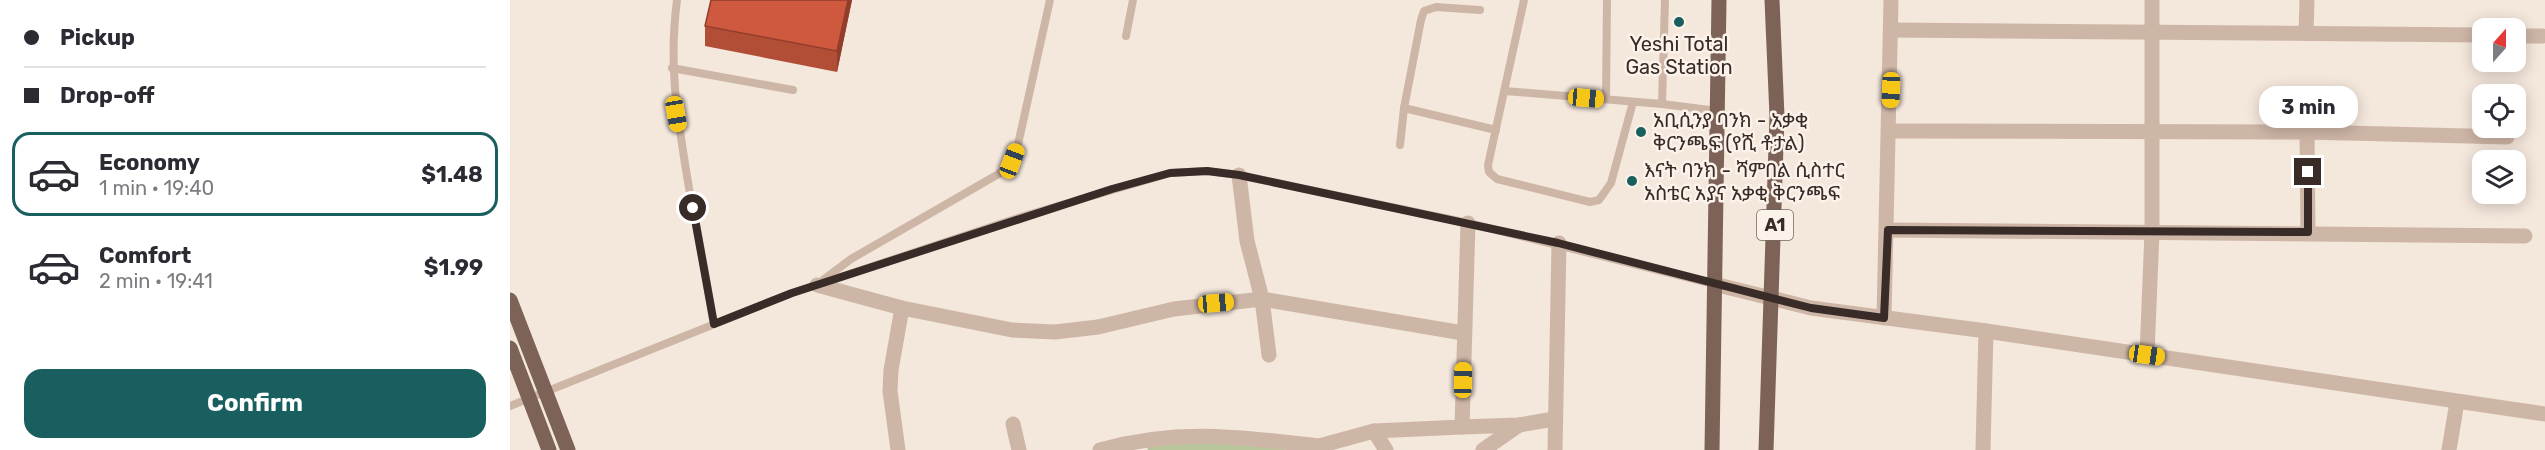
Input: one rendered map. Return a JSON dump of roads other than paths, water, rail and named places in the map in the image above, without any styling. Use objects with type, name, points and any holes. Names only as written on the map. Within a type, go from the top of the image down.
[{"type":"main road","points":[[1712,450],[1719,0]]},
{"type":"main road","name":"A1","points":[[1766,450],[1777,116],[1772,0]]},
{"type":"main road","points":[[510,300],[568,450]]},
{"type":"main road","points":[[510,348],[549,450]]},
{"type":"street","points":[[1884,318],[1892,0]]},
{"type":"street","points":[[2147,355],[2152,232],[2152,0]]},
{"type":"street","points":[[2306,32],[2307,0]]},
{"type":"street","points":[[1892,30],[2151,34],[2306,32],[2472,35]]},
{"type":"street","points":[[2526,36],[2542,36]]},
{"type":"street","points":[[1889,131],[2307,132],[2472,136]]},
{"type":"street","points":[[2307,132],[2308,232]]},
{"type":"street","points":[[1239,175],[1247,241],[1262,299],[1269,355]]},
{"type":"street","points":[[1462,427],[1468,223]]},
{"type":"street","points":[[1888,230],[2308,232],[2525,236]]},
{"type":"street","points":[[1555,450],[1558,243]]},
{"type":"street","points":[[1714,284],[1811,308],[1986,331],[2545,414]]},
{"type":"street","points":[[817,285],[902,308],[1012,330],[1055,332],[1098,327],[1174,309],[1262,299],[1463,333]]},
{"type":"street","points":[[898,450],[890,391],[891,370],[902,308]]},
{"type":"street","points":[[1983,450],[1986,331]]},
{"type":"street","points":[[2449,450],[2457,402]]},
{"type":"street","points":[[1100,450],[1133,446],[1179,436],[1221,435],[1316,448],[1374,431],[1519,425],[1554,419]]},
{"type":"street","points":[[1013,424],[1019,450]]},
{"type":"street","points":[[1484,450],[1519,425]]},
{"type":"street","points":[[1374,431],[1386,450]]},
{"type":"lane","points":[[677,0],[672,34],[676,114],[714,324]]},
{"type":"lane","points":[[817,285],[851,259],[1002,172],[1012,161],[1050,0]]},
{"type":"lane","points":[[1126,36],[1133,0]]},
{"type":"lane","points":[[1524,0],[1488,165],[1489,172],[1497,179],[1590,202],[1599,200],[1611,183],[1632,102]]},
{"type":"lane","points":[[1606,99],[1607,0]]},
{"type":"lane","points":[[1662,104],[1665,0]]},
{"type":"lane","points":[[1401,145],[1404,108],[1424,11],[1436,7],[1480,10]]},
{"type":"lane","points":[[672,68],[793,90]]},
{"type":"lane","points":[[1505,91],[1718,111]]},
{"type":"lane","points":[[1404,108],[1496,130]]},
{"type":"lane","points":[[510,406],[817,285],[1024,216],[1170,173],[1207,171],[1239,175],[1558,243],[1714,284]]},
{"type":"place","name":"Yeshi Total Gas Station","points":[[1679,22]]},
{"type":"place","name":"አቢሲንያ ባንክ - አቃቂ ቅርንጫፍ (የሺ ቶታል)","points":[[1641,132]]},
{"type":"place","name":"እናት ባንክ - ሻምበል ሲስተር አስቴር አያና አቃቂ ቅርንጫፍ","points":[[1632,181]]}]
